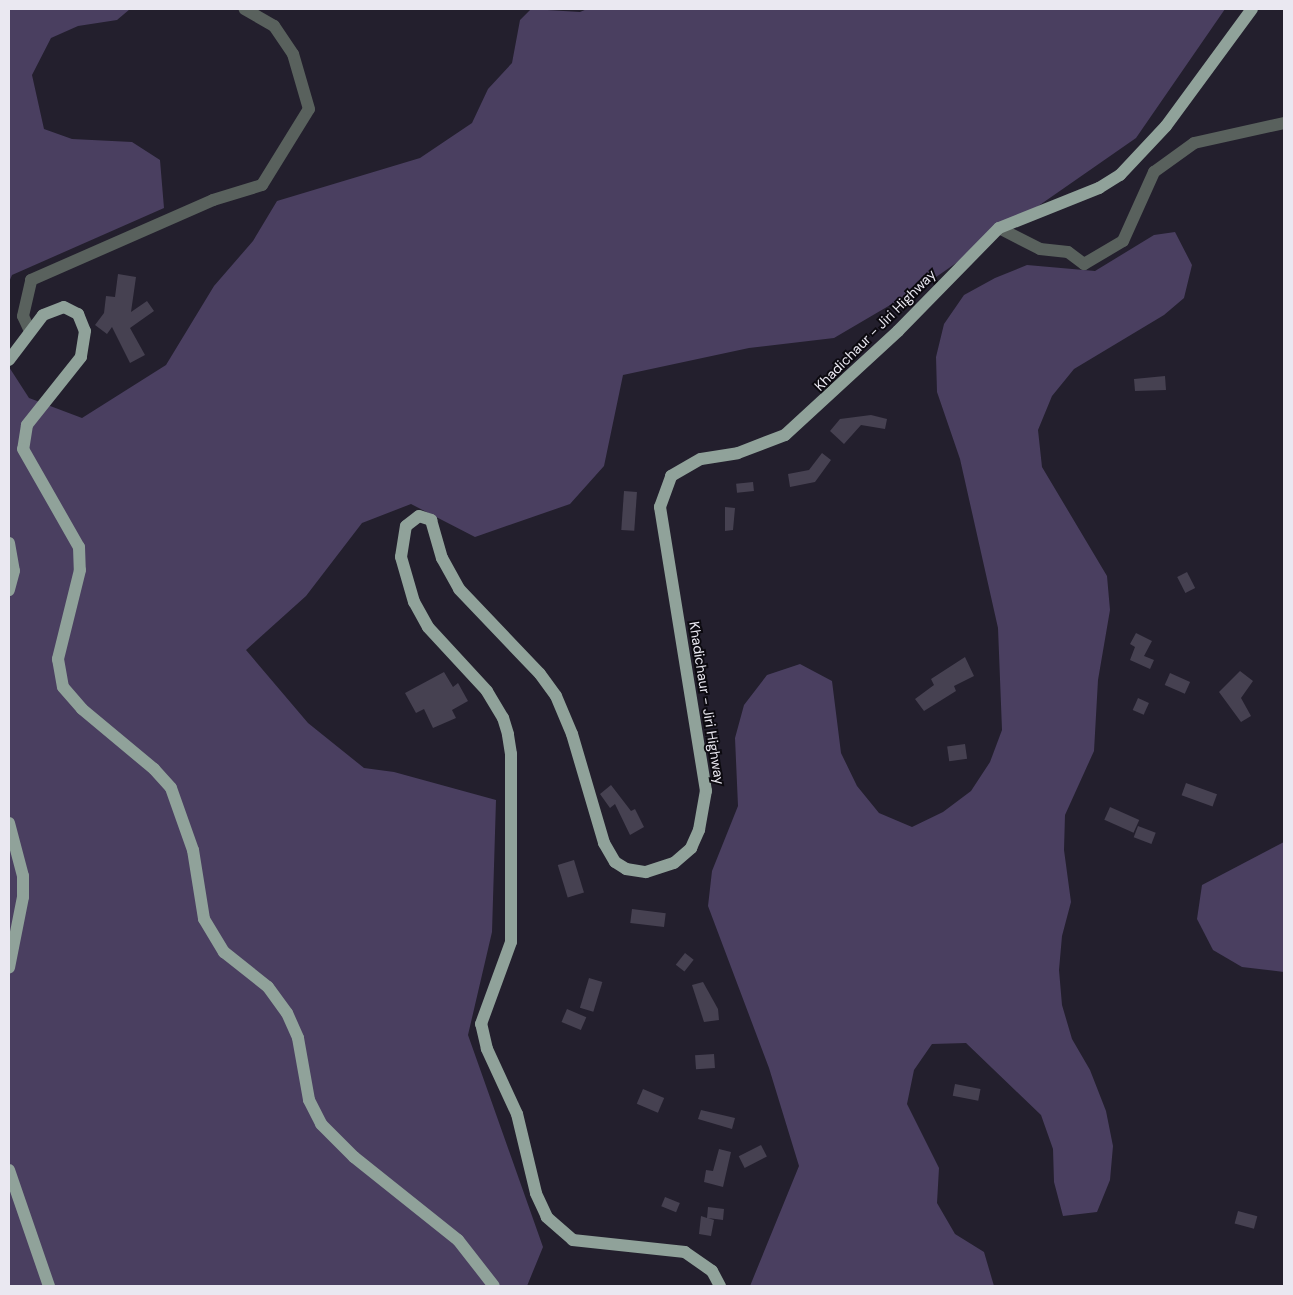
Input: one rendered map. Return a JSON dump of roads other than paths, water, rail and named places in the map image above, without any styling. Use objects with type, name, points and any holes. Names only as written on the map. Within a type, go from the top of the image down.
[{"type":"main road","name":"Khadichaur - Jiri Highway","points":[[720,1286],[712,1272],[685,1252],[573,1240],[547,1217],[536,1194],[517,1114],[482,1033],[483,1011],[508,959],[511,942],[509,740],[498,707],[428,627],[414,602],[401,557],[403,535],[411,520],[419,516],[431,520],[442,558],[459,589],[540,674],[556,696],[572,734],[604,842],[614,862],[626,869],[646,872],[674,863],[691,848],[699,830],[706,791],[660,507],[671,476],[701,459],[738,453],[785,435],[898,331],[999,228],[1099,188],[1120,175],[1166,126],[1252,9]]},
{"type":"main road","points":[[9,360],[29,329],[43,315],[64,307],[78,314],[85,331],[81,357],[27,424],[23,449],[80,547],[80,570],[58,659],[63,687],[82,709],[154,769],[171,788],[193,850],[204,919],[224,952],[268,987],[287,1013],[298,1038],[309,1100],[321,1124],[347,1151],[458,1240],[494,1286]]},
{"type":"main road","points":[[9,543],[14,571],[9,590]]},
{"type":"main road","points":[[9,823],[21,860],[23,883],[9,968]]},
{"type":"main road","points":[[9,1170],[49,1286]]},
{"type":"street","points":[[29,329],[23,316],[32,280],[213,200],[262,184],[310,109],[293,54],[274,26],[244,9]]},
{"type":"street","points":[[999,228],[1040,249],[1068,252],[1084,264],[1123,241],[1154,172],[1194,143],[1284,123]]}]
